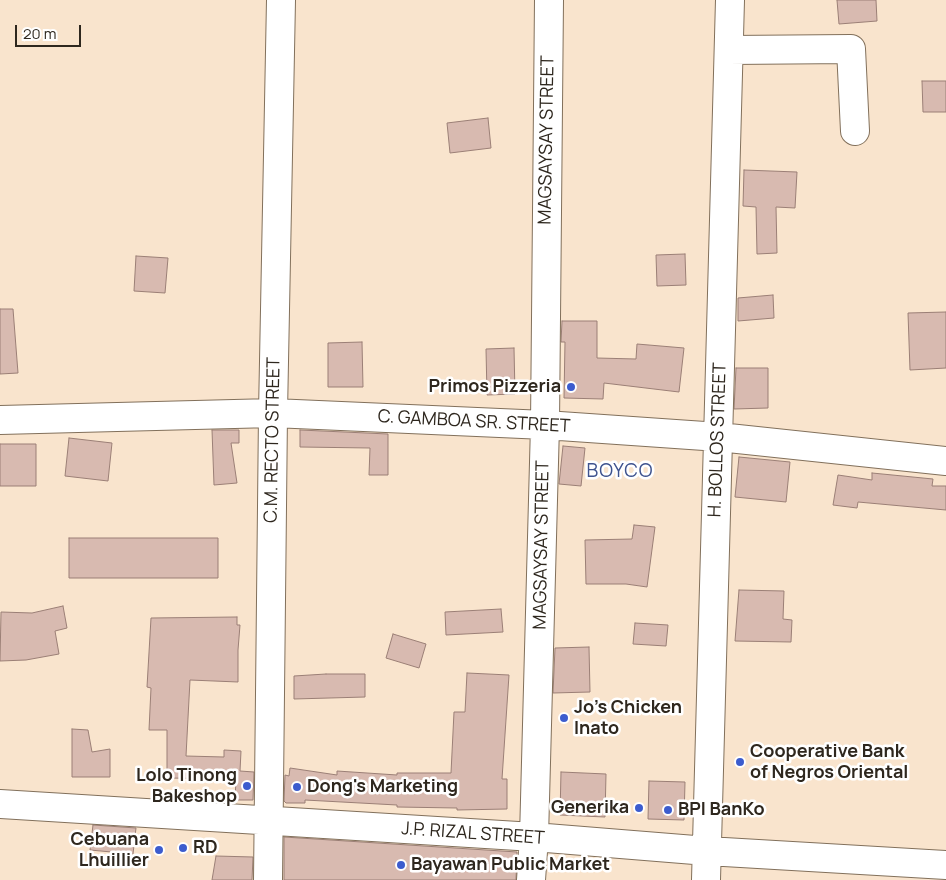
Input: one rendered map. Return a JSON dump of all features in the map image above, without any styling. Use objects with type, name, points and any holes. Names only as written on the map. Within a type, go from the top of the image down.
[{"type":"street","name":"C.M. RECTO STREET","points":[[268,880],[273,413],[281,0]]},
{"type":"street","name":"MAGSAYSAY STREET","points":[[531,880],[534,837],[545,425],[549,0]]},
{"type":"street","name":"H. BOLLOS STREET","points":[[706,880],[730,0]]},
{"type":"street","points":[[729,50],[851,50],[855,131]]},
{"type":"street","name":"C. GAMBOA SR. STREET","points":[[0,420],[273,413],[545,425],[719,437],[946,460]]},
{"type":"street","name":"J.P. RIZAL STREET","points":[[0,804],[946,865]]},
{"type":"building","points":[[837,0],[876,0],[877,21],[839,24]]},
{"type":"building","points":[[922,81],[946,81],[946,112],[923,112]]},
{"type":"building","points":[[488,118],[491,148],[450,153],[447,123]]},
{"type":"building","points":[[744,170],[797,172],[795,208],[776,207],[777,253],[757,254],[756,207],[743,206]]},
{"type":"building","points":[[685,254],[686,285],[657,286],[656,255]]},
{"type":"building","points":[[136,256],[168,258],[165,293],[134,291]]},
{"type":"building","points":[[773,295],[774,318],[738,321],[738,298]]},
{"type":"building","points":[[0,309],[13,309],[18,373],[0,374]]},
{"type":"building","points":[[946,312],[946,368],[910,370],[908,313]]},
{"type":"building","points":[[562,321],[597,321],[597,358],[636,359],[637,344],[684,348],[679,392],[604,383],[603,399],[564,398],[565,342],[561,342]]},
{"type":"building","points":[[362,342],[363,387],[328,387],[328,343]]},
{"type":"building","points":[[514,348],[515,394],[487,395],[486,349]]},
{"type":"building","points":[[736,368],[768,368],[768,408],[734,409]]},
{"type":"building","points":[[212,430],[239,430],[239,443],[231,443],[237,483],[214,485]]},
{"type":"building","points":[[300,430],[388,434],[388,475],[369,475],[370,448],[300,447]]},
{"type":"building","points":[[69,438],[112,443],[108,481],[65,476]]},
{"type":"building","points":[[0,444],[36,444],[36,486],[0,486]]},
{"type":"building","points":[[563,446],[585,448],[581,486],[559,484]]},
{"type":"building","points":[[739,457],[790,462],[786,502],[735,497]]},
{"type":"building","points":[[872,473],[933,479],[932,486],[946,486],[946,510],[858,502],[857,508],[833,505],[838,475],[872,480]]},
{"type":"building","points":[[634,525],[655,527],[647,587],[626,584],[586,584],[585,540],[632,539]]},
{"type":"building","points":[[69,538],[218,538],[218,578],[69,578]]},
{"type":"building","points":[[739,590],[784,591],[783,619],[792,620],[791,642],[735,641]]},
{"type":"building","points":[[63,606],[67,628],[55,631],[59,654],[26,660],[0,661],[1,612],[32,613]]},
{"type":"building","points":[[501,609],[503,632],[446,635],[445,612]]},
{"type":"building","points":[[237,617],[237,625],[240,625],[238,682],[190,680],[186,756],[224,757],[224,750],[241,751],[240,771],[254,772],[253,800],[235,800],[236,779],[167,778],[167,730],[149,730],[151,688],[147,687],[151,618]]},
{"type":"building","points":[[635,623],[668,625],[666,646],[633,644]]},
{"type":"building","points":[[393,634],[426,644],[419,668],[386,658]]},
{"type":"building","points":[[589,647],[590,692],[553,693],[555,648]]},
{"type":"building","points":[[467,673],[509,675],[502,779],[507,779],[507,809],[457,810],[457,808],[397,807],[397,805],[305,800],[305,803],[286,803],[284,801],[285,775],[289,776],[290,768],[337,775],[337,771],[397,775],[397,773],[451,773],[454,712],[465,712]]},
{"type":"building","points":[[365,674],[365,697],[294,699],[294,676]]},
{"type":"building","points":[[72,729],[88,730],[92,752],[110,749],[110,777],[72,777]]},
{"type":"building","points":[[561,772],[606,774],[605,817],[560,815]]},
{"type":"building","points":[[649,781],[685,782],[684,820],[648,819]]},
{"type":"building","points":[[93,825],[136,828],[133,854],[90,850]]},
{"type":"building","name":"Bayawan Public Market","points":[[284,837],[517,852],[516,880],[284,880]]},
{"type":"building","points":[[216,856],[253,857],[252,880],[212,880]]},
{"type":"place","name":"Primos Pizzeria","points":[[571,387]]},
{"type":"place","name":"Jo’s Chicken Inato","points":[[564,718]]},
{"type":"place","name":"Cooperative Bank of Negros Oriental","points":[[740,762]]},
{"type":"place","name":"Lolo Tinong Bakeshop","points":[[247,786]]},
{"type":"place","name":"Dong's Marketing","points":[[297,787]]},
{"type":"place","name":"Generika","points":[[639,808]]},
{"type":"place","name":"BPI BanKo","points":[[668,810]]},
{"type":"place","name":"RD","points":[[183,848]]},
{"type":"place","name":"Cebuana Lhuillier","points":[[159,850]]},
{"type":"place","name":"Bayawan Public Market","points":[[401,865]]},
{"type":"district","name":"BOYCO","points":[[620,472]]}]
